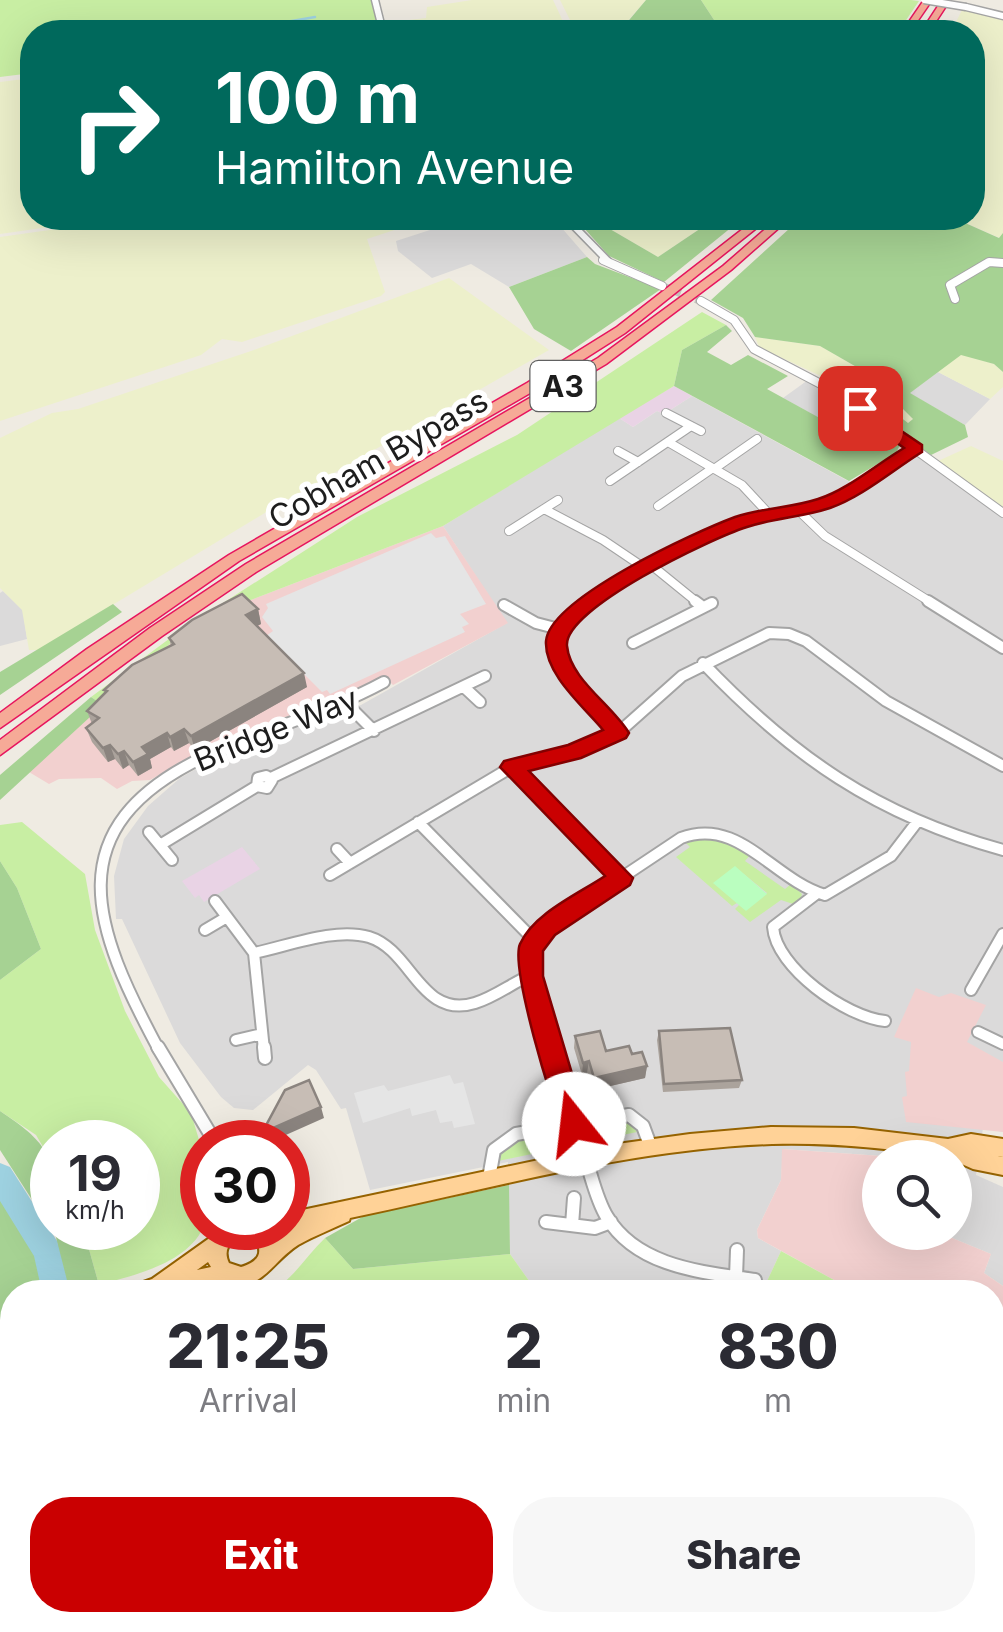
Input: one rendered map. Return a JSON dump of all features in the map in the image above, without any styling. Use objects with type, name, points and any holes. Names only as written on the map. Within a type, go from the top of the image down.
[{"type":"highway","name":"Cobham Bypass","points":[[0,722],[164,604],[303,516],[515,396],[620,330],[748,230]]},
{"type":"highway","name":"Cobham Bypass","points":[[0,749],[251,568],[602,361],[770,230]]},
{"type":"highway","points":[[0,708],[83,650],[164,604]]},
{"type":"highway","points":[[0,759],[62,702]]},
{"type":"main road","points":[[310,1219],[650,1145],[790,1134],[863,1140]]},
{"type":"main road","points":[[972,1142],[1003,1148]]},
{"type":"main road","points":[[972,1159],[1003,1166]]},
{"type":"main road","points":[[196,1280],[255,1273],[269,1256],[292,1239],[345,1213]]},
{"type":"main road","points":[[162,1280],[202,1250]]},
{"type":"main road","points":[[218,1250],[216,1258],[227,1274]]},
{"type":"main road","points":[[269,1250],[269,1256]]},
{"type":"street","points":[[926,0],[1003,16]]},
{"type":"street","points":[[579,230],[602,259],[662,286]]},
{"type":"street","points":[[955,299],[950,285],[989,262],[1003,263]]},
{"type":"street","points":[[701,302],[730,316],[754,349],[836,392],[1003,513]]},
{"type":"street","points":[[610,481],[668,442],[696,429],[666,413]]},
{"type":"street","points":[[658,506],[757,439]]},
{"type":"street","points":[[668,442],[749,491],[770,514]]},
{"type":"street","points":[[729,446],[740,451]]},
{"type":"street","points":[[618,733],[562,666],[556,644],[559,630],[573,612],[646,566],[727,527],[834,500],[916,448]]},
{"type":"street","points":[[618,451],[638,462]]},
{"type":"street","points":[[509,531],[558,500]]},
{"type":"street","points":[[544,509],[708,605],[633,643]]},
{"type":"street","points":[[799,511],[825,536],[1003,648]]},
{"type":"street","points":[[504,605],[536,623],[559,630]]},
{"type":"street","points":[[330,875],[512,767],[573,752],[618,733],[668,686],[764,634],[795,636],[886,701],[1003,766]]},
{"type":"street","points":[[703,664],[760,724],[852,793],[917,822],[1003,850]]},
{"type":"street","points":[[160,845],[256,786],[260,776],[271,778],[485,676]]},
{"type":"street","name":"Bridge Way","points":[[205,1120],[155,1043],[109,938],[99,893],[104,857],[129,812],[149,790],[178,770],[242,738],[346,702],[384,682]]},
{"type":"street","points":[[465,688],[480,702]]},
{"type":"street","points":[[346,702],[374,731]]},
{"type":"street","points":[[512,767],[622,878]]},
{"type":"street","points":[[418,822],[534,940]]},
{"type":"street","points":[[885,1021],[865,1020],[843,1009],[774,942],[772,928],[816,894],[835,892],[884,861],[917,822]]},
{"type":"street","points":[[574,1124],[530,976],[529,957],[534,940],[688,834],[710,830],[732,838],[816,894]]},
{"type":"street","points":[[149,832],[172,860]]},
{"type":"street","points":[[337,848],[350,863]]},
{"type":"street","points":[[215,901],[254,953],[265,1058]]},
{"type":"street","points":[[205,930],[227,917]]},
{"type":"street","points":[[971,990],[1003,934]]},
{"type":"street","points":[[254,953],[364,935],[386,944],[436,1000],[457,1006],[474,1004],[530,976]]},
{"type":"street","points":[[978,1032],[1003,1044]]},
{"type":"street","points":[[236,1040],[262,1034]]},
{"type":"street","points":[[489,1178],[489,1160],[503,1139],[574,1124],[629,1115],[643,1126],[650,1145]]},
{"type":"street","points":[[585,1157],[611,1222],[654,1258],[680,1268],[756,1280]]},
{"type":"street","points":[[572,1224],[574,1198]]},
{"type":"street","points":[[546,1222],[595,1228],[611,1222]]},
{"type":"street","points":[[736,1278],[737,1250]]},
{"type":"shaded area","points":[[430,230],[563,230],[587,257],[509,287],[471,264],[432,278],[398,251],[396,241]]},
{"type":"shaded area","points":[[938,372],[990,399],[965,425],[909,393]]},
{"type":"shaded area","points":[[808,380],[887,433],[876,439],[837,428],[783,398]]},
{"type":"shaded area","points":[[674,386],[692,396],[664,414],[657,411],[633,427],[619,418]]},
{"type":"shaded area","points":[[692,396],[859,487],[914,452],[1003,518],[1003,1132],[983,1128],[976,1175],[1003,1187],[1003,1280],[994,1280],[984,1273],[991,1254],[972,1246],[972,1140],[862,1140],[862,1155],[783,1149],[781,1180],[757,1230],[758,1238],[781,1251],[768,1280],[528,1280],[510,1254],[508,1162],[370,1190],[346,1108],[341,1109],[316,1070],[308,1065],[253,1110],[234,1108],[180,1043],[122,919],[116,919],[114,876],[124,839],[148,806],[180,778],[241,744],[361,705],[507,623],[443,526],[619,418],[633,427],[657,411],[664,414]]},
{"type":"shaded area","points":[[443,526],[508,623],[393,685],[384,676],[339,699],[229,736],[150,780],[132,781],[117,789],[101,778],[59,779],[49,784],[29,772],[173,641],[243,603]]},
{"type":"shaded area","points":[[431,533],[436,538],[445,536],[486,604],[460,614],[469,624],[462,627],[465,632],[330,694],[327,690],[322,692],[266,636],[273,631],[262,617],[268,608],[266,604]]},
{"type":"shaded area","points":[[3,591],[23,610],[27,639],[0,646],[0,593]]},
{"type":"shaded area","points":[[242,847],[260,869],[204,902],[199,895],[195,898],[182,881]]},
{"type":"shaded area","points":[[916,988],[939,997],[951,993],[986,1005],[967,1042],[1003,1062],[1003,1132],[906,1122],[902,1097],[907,1096],[905,1072],[909,1071],[911,1042],[894,1037]]},
{"type":"shaded area","points":[[450,1075],[454,1084],[463,1082],[475,1124],[454,1128],[452,1121],[440,1123],[436,1110],[412,1116],[410,1108],[363,1123],[354,1093],[384,1085],[388,1091]]},
{"type":"shaded area","points":[[782,1149],[862,1155],[862,1250],[972,1250],[972,1246],[991,1254],[984,1273],[994,1280],[834,1280],[758,1238],[757,1230],[781,1180]]},
{"type":"green space","points":[[0,0],[371,0],[377,20],[20,20],[20,74],[0,77]]},
{"type":"green space","points":[[472,0],[553,0],[562,20],[409,20],[426,18],[427,7]]},
{"type":"green space","points":[[560,0],[646,0],[628,20],[570,20]]},
{"type":"green space","points":[[646,0],[701,0],[714,20],[629,20]]},
{"type":"green space","points":[[701,0],[919,1],[906,20],[714,20]]},
{"type":"green space","points":[[963,8],[1003,19],[1000,238],[982,230],[985,230],[985,20],[957,20]]},
{"type":"green space","points":[[20,80],[20,230],[28,230],[0,234],[0,82]]},
{"type":"green space","points":[[50,230],[394,230],[367,239],[385,292],[381,296],[242,342],[222,339],[201,355],[0,421],[0,237]]},
{"type":"green space","points":[[586,230],[612,230],[658,257],[698,230],[728,230],[664,282],[609,256]]},
{"type":"green space","points":[[612,230],[698,230],[658,257]]},
{"type":"green space","points":[[788,230],[981,230],[999,238],[1003,233],[1003,372],[994,364],[961,355],[910,393],[965,425],[968,437],[931,455],[878,418],[891,410],[908,423],[913,419],[867,373],[820,346],[755,337],[743,318],[711,300]]},
{"type":"green space","points":[[587,257],[595,264],[661,289],[571,351],[534,329],[509,287]]},
{"type":"green space","points":[[449,278],[549,350],[278,505],[38,650],[29,650],[22,610],[0,588],[0,438],[52,413],[78,409],[251,351]]},
{"type":"green space","points":[[702,312],[726,325],[682,350],[674,386],[443,526],[243,603],[173,641],[103,705],[91,697],[181,630],[357,517],[517,435]]},
{"type":"green space","points":[[726,325],[732,331],[707,352],[731,365],[748,355],[788,376],[767,389],[836,427],[849,421],[876,439],[887,433],[900,445],[896,453],[849,481],[674,386],[682,350]]},
{"type":"green space","points":[[755,337],[820,346],[867,373],[913,419],[908,423],[878,418],[827,379],[759,347]]},
{"type":"green space","points":[[961,354],[994,364],[1003,372],[1003,387],[990,399],[938,372]]},
{"type":"green space","points":[[971,446],[1003,461],[1003,507],[938,461]]},
{"type":"green space","points":[[113,604],[122,612],[0,695],[0,672]]},
{"type":"green space","points":[[91,697],[103,705],[0,800],[0,775]]},
{"type":"green space","points":[[22,822],[85,874],[95,930],[125,1011],[159,1077],[191,1113],[193,1120],[180,1120],[180,1250],[186,1250],[128,1277],[98,1280],[89,1250],[160,1250],[160,1120],[30,1120],[30,1131],[0,1111],[0,980],[41,949],[17,888],[0,861],[0,825]]},
{"type":"green space","points":[[697,835],[729,841],[750,855],[745,861],[785,889],[791,884],[802,894],[800,901],[793,904],[781,900],[750,922],[735,909],[739,905],[746,910],[767,893],[735,867],[714,883],[737,903],[732,906],[676,857],[690,847],[684,841]]},
{"type":"green space","points":[[0,861],[17,888],[41,949],[0,980]]},
{"type":"green space","points":[[735,866],[767,894],[746,911],[713,883]]},
{"type":"green space","points":[[0,1111],[30,1133],[30,1197],[0,1150]]},
{"type":"green space","points":[[627,1121],[637,1132],[498,1161],[496,1155],[507,1141]]},
{"type":"green space","points":[[509,1185],[510,1254],[353,1269],[325,1238],[364,1216]]},
{"type":"green space","points":[[0,1197],[36,1256],[41,1280],[0,1280]]},
{"type":"green space","points":[[325,1238],[353,1269],[510,1254],[528,1280],[286,1280]]},
{"type":"green space","points":[[58,1250],[89,1250],[98,1280],[64,1280]]},
{"type":"green space","points":[[781,1251],[834,1280],[768,1280]]},
{"type":"building","points":[[242,594],[258,609],[246,615],[304,673],[191,736],[184,729],[170,737],[167,733],[142,747],[148,754],[133,762],[124,751],[118,754],[110,745],[103,748],[86,728],[99,718],[87,711],[107,691],[104,690],[132,665],[174,644],[169,638],[192,620]]},
{"type":"building","points":[[730,1028],[742,1080],[664,1084],[659,1031]]},
{"type":"building","points":[[600,1031],[606,1051],[629,1046],[632,1054],[642,1052],[647,1066],[594,1078],[589,1061],[583,1063],[575,1036]]},
{"type":"building","points":[[309,1080],[321,1107],[292,1120],[269,1120],[285,1090]]},
{"type":"waterway","points":[[298,20],[315,17]]},
{"type":"waterway","points":[[0,1176],[47,1251],[53,1280]]},
{"type":"tunnel","points":[[662,286],[701,301]]},
{"type":"route","points":[[574,1124],[530,976],[530,948],[546,928],[622,878],[512,767],[573,752],[618,733],[562,666],[556,644],[559,630],[573,612],[650,564],[741,522],[834,500],[916,448],[860,408]]}]
